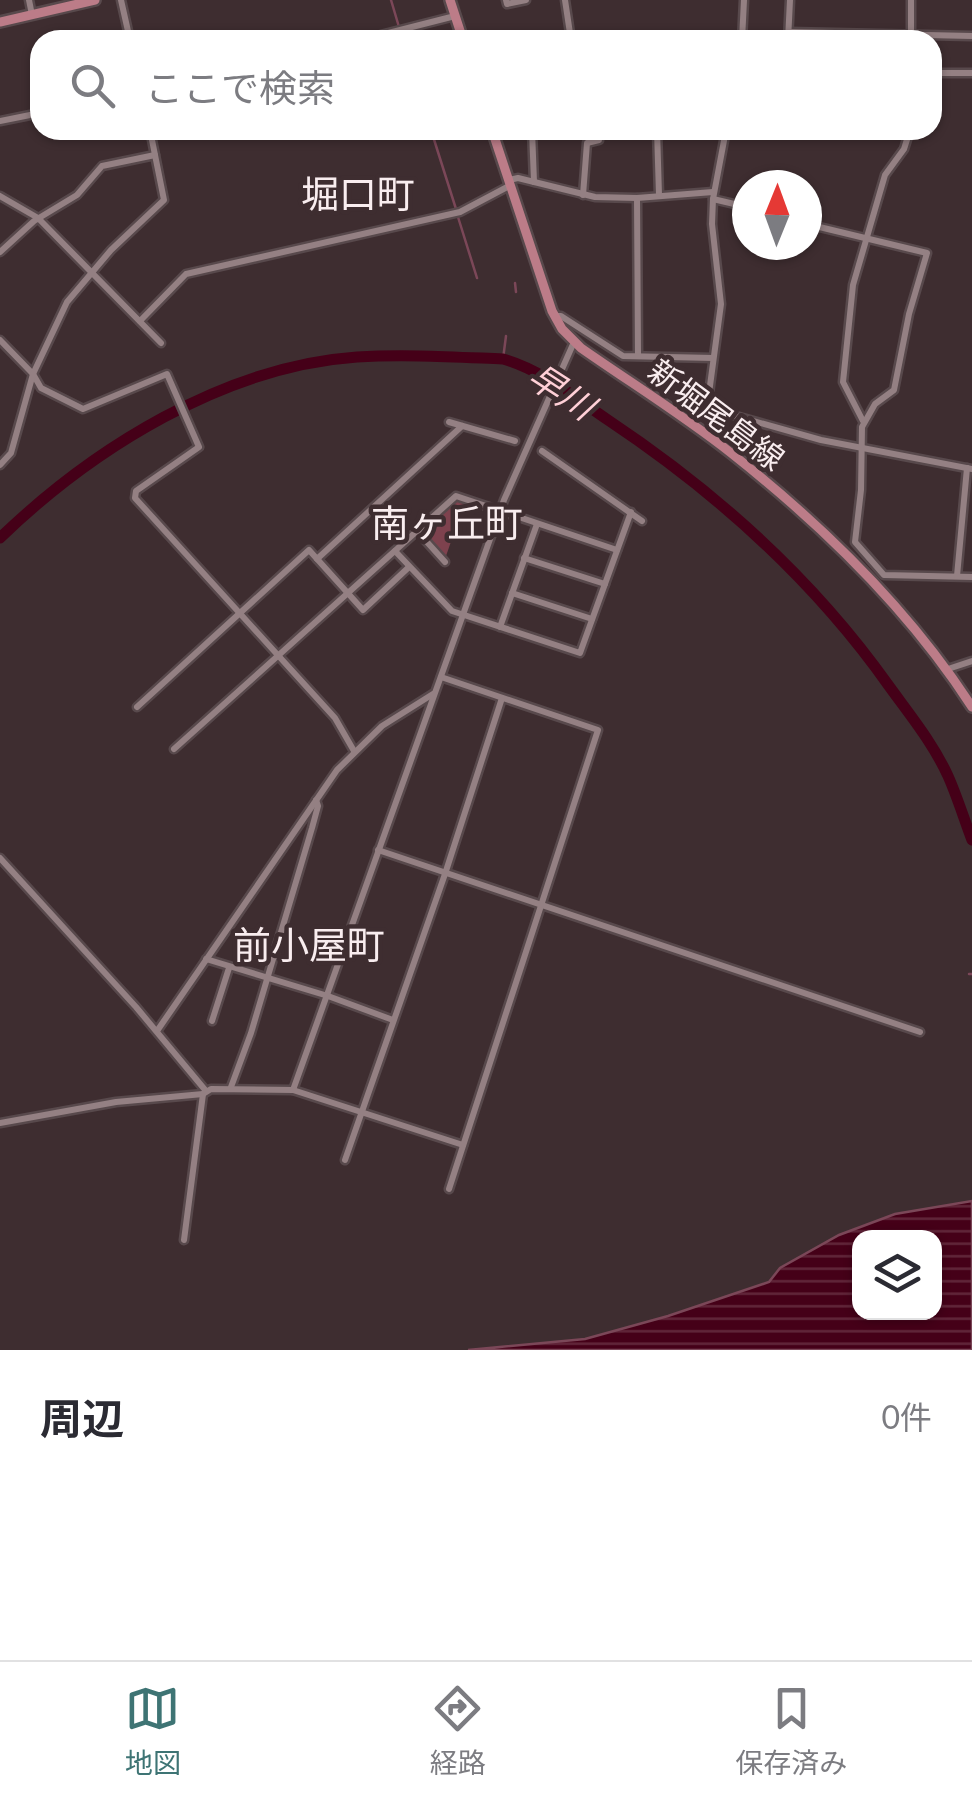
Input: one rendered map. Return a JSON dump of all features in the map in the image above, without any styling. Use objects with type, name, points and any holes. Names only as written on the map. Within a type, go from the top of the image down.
[{"type":"main road","points":[[0,22],[95,0]]},
{"type":"main road","points":[[450,0],[460,30]]},
{"type":"main road","name":"新堀尾島線","points":[[495,140],[554,316],[562,329],[574,342],[704,432],[790,504],[856,568],[948,669],[972,707]]},
{"type":"street","points":[[29,0],[32,14]]},
{"type":"street","points":[[121,0],[128,30]]},
{"type":"street","points":[[506,0],[508,4],[526,0]]},
{"type":"street","points":[[565,0],[569,30]]},
{"type":"street","points":[[742,30],[744,0]]},
{"type":"street","points":[[788,30],[790,0]]},
{"type":"street","points":[[911,0],[911,30]]},
{"type":"street","points":[[401,30],[456,16]]},
{"type":"street","points":[[942,37],[972,36]]},
{"type":"street","points":[[942,73],[972,73]]},
{"type":"street","points":[[0,122],[30,114]]},
{"type":"street","points":[[0,465],[10,454],[33,374],[66,302],[164,200],[152,140]]},
{"type":"street","points":[[532,140],[534,182]]},
{"type":"street","points":[[583,195],[587,142],[599,140]]},
{"type":"street","points":[[658,140],[659,196]]},
{"type":"street","points":[[724,140],[712,224],[721,304],[706,406],[709,410],[860,447],[970,469],[957,576]]},
{"type":"street","points":[[863,421],[843,382],[853,285],[885,175],[907,140]]},
{"type":"street","points":[[0,252],[38,218],[77,195],[102,166],[156,155]]},
{"type":"street","points":[[140,321],[186,274],[460,212],[510,182],[534,182],[583,195],[713,196],[732,202]]},
{"type":"street","points":[[0,196],[38,218],[161,343]]},
{"type":"street","points":[[636,198],[638,355]]},
{"type":"street","points":[[822,227],[927,252],[909,314],[894,390],[875,404],[863,421],[855,542],[884,575],[972,577]]},
{"type":"street","points":[[554,316],[561,316],[622,356],[713,358]]},
{"type":"street","points":[[0,340],[33,374],[41,388],[86,409],[167,374],[200,447],[136,491],[135,498],[335,718],[354,752]]},
{"type":"street","points":[[293,1090],[501,511],[574,342]]},
{"type":"street","points":[[448,422],[515,441]]},
{"type":"street","points":[[317,559],[462,426]]},
{"type":"street","points":[[542,451],[642,520]]},
{"type":"street","points":[[174,749],[456,496],[617,550]]},
{"type":"street","points":[[395,551],[445,607],[580,653],[631,512]]},
{"type":"street","points":[[500,627],[537,524]]},
{"type":"street","points":[[417,531],[445,562]]},
{"type":"street","points":[[137,706],[309,550],[363,610],[409,566]]},
{"type":"street","points":[[524,558],[604,584]]},
{"type":"street","points":[[512,592],[592,618]]},
{"type":"street","points":[[948,669],[972,661]]},
{"type":"street","points":[[441,677],[598,730],[449,1189]]},
{"type":"street","points":[[157,1031],[316,800],[354,752],[382,726],[434,694]]},
{"type":"street","points":[[345,1160],[502,698]]},
{"type":"street","points":[[230,1087],[312,828],[316,800]]},
{"type":"street","points":[[378,850],[920,1032]]},
{"type":"street","points":[[0,858],[157,1031],[205,1093],[184,1240]]},
{"type":"street","points":[[206,959],[393,1020]]},
{"type":"street","points":[[212,1021],[229,968]]},
{"type":"street","points":[[0,1122],[230,1087],[293,1090],[462,1145]]},
{"type":"green space","points":[[458,500],[464,504],[446,556],[442,556],[422,532]]},
{"type":"shaded area","points":[[972,1201],[972,1350],[468,1350],[585,1339],[668,1316],[769,1282],[780,1268],[852,1230],[852,1320],[942,1320],[942,1230],[852,1230],[895,1214]]},
{"type":"waterway","points":[[391,0],[399,27]]},
{"type":"waterway","points":[[434,140],[456,209]]},
{"type":"waterway","points":[[458,217],[477,278]]},
{"type":"waterway","points":[[515,283],[516,292]]},
{"type":"waterway","points":[[503,359],[506,336]]},
{"type":"waterway","name":"早川","points":[[0,538],[76,473],[119,444],[211,394],[259,376],[357,357],[503,359],[557,385],[648,448],[725,508],[796,574],[860,647],[928,741],[948,776],[972,840]]},
{"type":"district","name":"堀口町","points":[[358,195]]},
{"type":"district","name":"南ヶ丘町","points":[[447,524]]},
{"type":"district","name":"前小屋町","points":[[309,946]]}]
